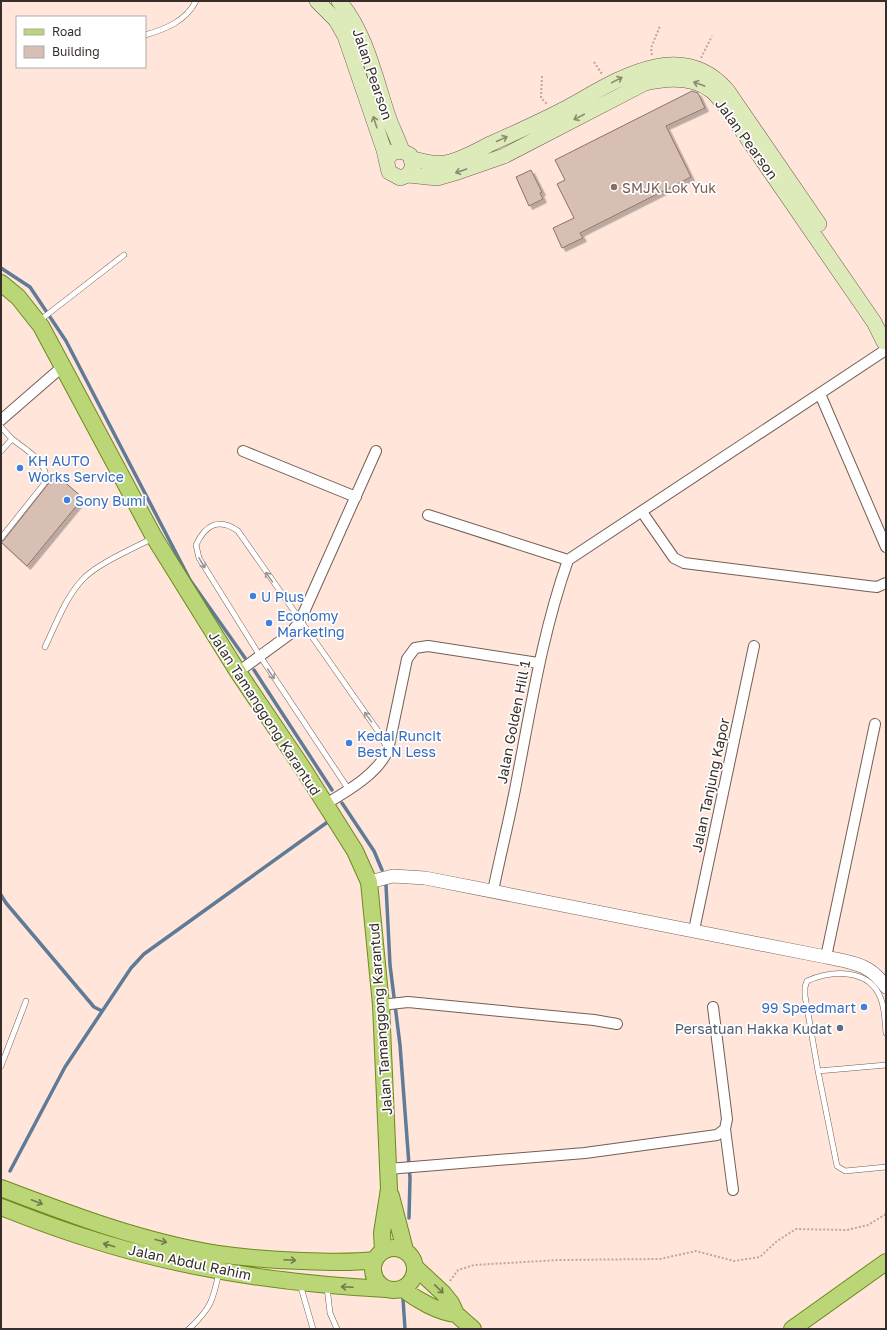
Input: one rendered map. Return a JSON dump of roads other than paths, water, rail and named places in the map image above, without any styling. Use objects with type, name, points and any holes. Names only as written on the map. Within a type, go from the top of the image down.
[{"type":"main road","points":[[317,1],[336,20],[345,36],[387,160],[387,169],[392,175],[400,178],[408,174],[413,167],[407,155],[393,152],[387,160]]},
{"type":"main road","name":"Jalan Pearson","points":[[339,1],[353,20],[360,34],[388,119],[407,155],[436,164],[457,160],[556,114],[624,77],[654,66],[675,66],[696,69],[713,76],[736,102],[886,325]]},
{"type":"main road","name":"Jalan Pearson","points":[[408,174],[437,178],[504,156],[645,83],[668,79],[681,79],[701,84],[712,91],[728,110],[874,322],[885,346]]},
{"type":"main road","name":"Jalan Tamanggong Karantud","points":[[1,283],[18,297],[38,322],[154,537],[238,672],[302,767],[324,805],[355,851],[369,882],[386,1004],[400,1169],[389,1189],[379,1256]]},
{"type":"main road","name":"Jalan Abdul Rahim","points":[[1,1188],[89,1220],[181,1246],[219,1254],[286,1260],[341,1262],[379,1256]]},
{"type":"main road","name":"Jalan Tamanggong Karantud","points":[[389,1189],[405,1250]]},
{"type":"main road","name":"Jalan Abdul Rahim","points":[[2,1210],[86,1238],[153,1257],[219,1270],[327,1286],[386,1289]]},
{"type":"main road","points":[[416,1268],[412,1281],[403,1289],[391,1291],[386,1289],[376,1280],[373,1267],[379,1256],[394,1248],[405,1250],[414,1261],[416,1268],[443,1293],[451,1303],[456,1314],[473,1329]]},
{"type":"main road","points":[[792,1329],[886,1262]]},
{"type":"main road","points":[[403,1289],[410,1295],[442,1311],[456,1314]]},
{"type":"street","points":[[428,515],[568,560],[820,394],[885,346]]},
{"type":"street","points":[[1,420],[62,367]]},
{"type":"street","points":[[820,394],[886,547]]},
{"type":"street","points":[[243,451],[356,497]]},
{"type":"street","points":[[238,672],[290,634],[300,621],[376,451]]},
{"type":"street","points":[[642,512],[674,558],[684,563],[877,587],[886,584]]},
{"type":"street","name":"Jalan Golden Hill 1","points":[[493,891],[518,775],[538,663],[556,594],[568,560]]},
{"type":"street","points":[[324,805],[349,790],[380,764],[388,750],[407,659],[415,648],[428,646],[538,663]]},
{"type":"street","name":"Jalan Tanjung Kapor","points":[[694,930],[754,646]]},
{"type":"street","points":[[826,956],[875,724]]},
{"type":"street","points":[[369,882],[393,876],[404,876],[493,891],[826,956],[860,964],[871,970],[886,987]]},
{"type":"street","points":[[386,1004],[408,1002],[594,1020],[617,1024]]},
{"type":"street","points":[[713,1007],[727,1119],[725,1129],[733,1190]]},
{"type":"street","points":[[400,1169],[585,1153],[710,1137],[717,1135],[725,1129]]},
{"type":"lane","points":[[146,35],[172,26],[183,18],[196,1]]},
{"type":"lane","points":[[38,322],[124,254]]},
{"type":"lane","points":[[1,427],[12,439],[44,466],[47,476],[44,484],[1,538]]},
{"type":"lane","points":[[1,451],[12,439]]},
{"type":"lane","points":[[349,790],[260,656],[196,550],[196,545],[199,538],[206,530],[218,523],[225,523],[238,531],[378,731],[388,750]]},
{"type":"lane","points":[[45,647],[76,588],[85,577],[154,537]]},
{"type":"lane","points":[[886,1033],[881,999],[871,983],[863,978],[834,973],[807,981],[804,987],[805,996],[837,1166],[845,1171],[886,1167]]},
{"type":"lane","points":[[1,1066],[26,1001]]},
{"type":"lane","points":[[818,1071],[886,1065]]},
{"type":"lane","points":[[189,1329],[204,1314],[212,1302],[219,1270]]},
{"type":"lane","points":[[300,1282],[313,1329]]},
{"type":"lane","points":[[327,1286],[330,1313],[337,1329]]},
{"type":"waterway","points":[[1,268],[30,287],[66,341],[190,580],[245,658]]},
{"type":"waterway","points":[[254,670],[332,790]]},
{"type":"waterway","points":[[342,803],[374,851],[382,870]]},
{"type":"waterway","points":[[10,1171],[65,1067],[131,968],[144,954],[329,821]]},
{"type":"waterway","points":[[386,885],[390,965],[400,1045],[410,1178],[409,1218]]},
{"type":"waterway","points":[[1,895],[6,903],[94,1007],[102,1011]]},
{"type":"waterway","points":[[403,1299],[405,1329]]},
{"type":"place","name":"SMJK Lok Yuk","points":[[614,187]]},
{"type":"place","name":"KH AUTO Works Service","points":[[20,468]]},
{"type":"place","name":"Sony Bumi","points":[[67,500]]},
{"type":"place","name":"U Plus","points":[[253,596]]},
{"type":"place","name":"Economy Marketing","points":[[269,623]]},
{"type":"place","name":"Kedai Runcit Best N Less","points":[[349,743]]},
{"type":"place","name":"99 Speedmart","points":[[864,1007]]},
{"type":"place","name":"Persatuan Hakka Kudat","points":[[840,1028]]}]
